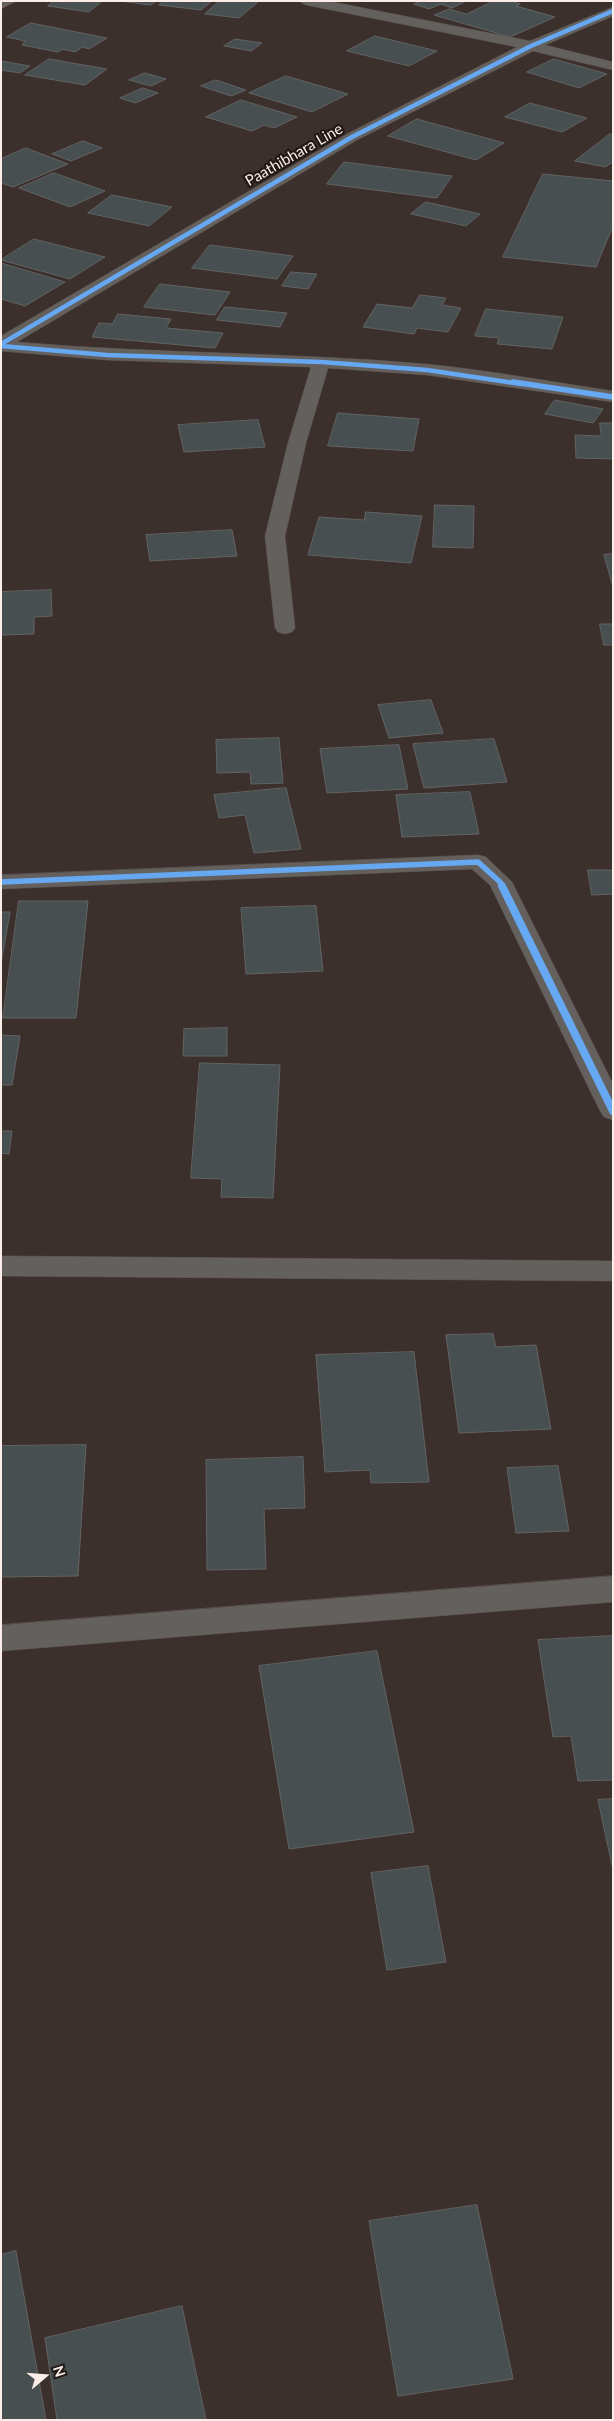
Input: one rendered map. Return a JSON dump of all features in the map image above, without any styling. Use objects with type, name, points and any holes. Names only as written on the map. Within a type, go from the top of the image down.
[{"type":"street","points":[[1,5],[9,1]]},
{"type":"street","points":[[306,1],[531,46],[613,66]]},
{"type":"street","name":"Paathibhara Line","points":[[1,345],[352,137],[531,46],[613,11]]},
{"type":"street","points":[[1,345],[107,355],[321,362],[427,370],[613,397]]},
{"type":"street","points":[[285,628],[275,536],[297,443],[321,362]]},
{"type":"street","points":[[1,882],[478,862],[500,882],[613,1111]]},
{"type":"street","points":[[1,1266],[613,1271]]},
{"type":"street","points":[[1,1638],[613,1590]]},
{"type":"building","points":[[54,1],[102,1],[89,12],[48,6]]},
{"type":"building","points":[[121,1],[156,1],[151,5]]},
{"type":"building","points":[[163,1],[212,1],[201,10],[159,5]]},
{"type":"building","points":[[219,1],[259,1],[239,18],[205,14]]},
{"type":"building","points":[[421,1],[466,1],[452,8],[441,4],[429,9],[414,4]]},
{"type":"building","points":[[494,1],[511,1],[520,4],[516,6],[555,17],[510,37],[434,15],[449,9],[466,14]]},
{"type":"building","points":[[31,23],[107,38],[89,49],[82,47],[75,52],[63,49],[58,52],[22,45],[25,41],[7,37]]},
{"type":"building","points":[[375,36],[437,51],[409,66],[347,51]]},
{"type":"building","points":[[235,39],[262,43],[251,51],[224,46]]},
{"type":"building","points":[[49,59],[107,69],[85,85],[25,75]]},
{"type":"building","points":[[554,59],[607,74],[579,88],[527,72]]},
{"type":"building","points":[[1,61],[30,66],[20,73],[1,70]]},
{"type":"building","points":[[145,73],[166,79],[151,86],[129,80]]},
{"type":"building","points":[[286,76],[348,94],[312,112],[249,93]]},
{"type":"building","points":[[216,80],[246,90],[231,96],[201,86]]},
{"type":"building","points":[[143,88],[158,93],[135,103],[120,98]]},
{"type":"building","points":[[241,100],[297,117],[274,128],[264,125],[252,131],[206,117]]},
{"type":"building","points":[[530,103],[587,118],[562,132],[505,117]]},
{"type":"building","points":[[417,119],[504,143],[476,160],[388,136]]},
{"type":"building","points":[[610,134],[613,134],[613,162],[605,167],[575,161]]},
{"type":"building","points":[[83,141],[102,148],[71,161],[52,154]]},
{"type":"building","points":[[26,148],[68,164],[13,187],[1,183],[1,159]]},
{"type":"building","points":[[344,162],[452,176],[437,198],[327,184]]},
{"type":"building","points":[[54,173],[105,191],[70,207],[19,188]]},
{"type":"building","points":[[543,174],[613,181],[613,226],[596,267],[503,257]]},
{"type":"building","points":[[112,195],[172,207],[149,226],[88,213]]},
{"type":"building","points":[[426,202],[480,214],[466,226],[411,214]]},
{"type":"building","points":[[34,239],[105,257],[70,279],[1,260]]},
{"type":"building","points":[[210,245],[293,256],[277,279],[192,268]]},
{"type":"building","points":[[1,263],[65,282],[25,306],[1,299]]},
{"type":"building","points":[[291,272],[317,274],[308,289],[282,286]]},
{"type":"building","points":[[160,284],[230,292],[215,315],[144,307]]},
{"type":"building","points":[[420,295],[446,298],[442,305],[461,308],[448,332],[417,328],[414,334],[363,327],[377,304],[412,308]]},
{"type":"building","points":[[225,307],[287,313],[280,327],[217,320]]},
{"type":"building","points":[[486,309],[563,317],[552,349],[497,344],[499,338],[475,336]]},
{"type":"building","points":[[118,314],[171,319],[166,328],[223,333],[215,348],[92,337],[99,323],[112,324]]},
{"type":"building","points":[[555,400],[603,409],[593,423],[545,414]]},
{"type":"building","points":[[338,413],[419,419],[413,451],[328,446]]},
{"type":"building","points":[[258,420],[265,447],[184,452],[178,425]]},
{"type":"building","points":[[600,423],[613,423],[613,459],[576,458],[575,435],[601,436]]},
{"type":"building","points":[[435,505],[474,506],[473,548],[433,547]]},
{"type":"building","points":[[366,512],[422,516],[411,563],[308,555],[319,517],[364,520]]},
{"type":"building","points":[[232,530],[237,556],[150,561],[146,535]]},
{"type":"building","points":[[613,554],[613,587],[604,555]]},
{"type":"building","points":[[51,590],[52,616],[34,617],[34,634],[1,635],[1,592]]},
{"type":"building","points":[[600,624],[613,624],[613,645],[604,645]]},
{"type":"building","points":[[431,700],[443,733],[389,738],[378,705]]},
{"type":"building","points":[[279,738],[283,783],[251,784],[250,772],[217,773],[216,740]]},
{"type":"building","points":[[494,739],[507,782],[424,788],[413,744]]},
{"type":"building","points":[[399,745],[408,789],[327,793],[320,749]]},
{"type":"building","points":[[286,788],[301,849],[254,853],[245,815],[219,818],[214,795]]},
{"type":"building","points":[[470,792],[479,834],[402,837],[396,795]]},
{"type":"building","points":[[588,870],[613,870],[613,894],[592,895]]},
{"type":"building","points":[[19,901],[88,901],[76,1018],[3,1018]]},
{"type":"building","points":[[316,906],[323,971],[246,974],[241,908]]},
{"type":"building","points":[[1,912],[10,912],[1,964]]},
{"type":"building","points":[[227,1028],[227,1056],[183,1056],[184,1029]]},
{"type":"building","points":[[1,1035],[20,1036],[12,1085],[1,1085]]},
{"type":"building","points":[[200,1063],[280,1065],[273,1198],[221,1197],[222,1179],[191,1178]]},
{"type":"building","points":[[1,1131],[12,1131],[9,1154],[1,1153]]},
{"type":"building","points":[[493,1334],[496,1347],[536,1345],[551,1429],[459,1433],[446,1335]]},
{"type":"building","points":[[414,1352],[429,1482],[371,1483],[370,1470],[325,1472],[316,1355]]},
{"type":"building","points":[[86,1445],[78,1576],[1,1577],[1,1446]]},
{"type":"building","points":[[303,1457],[305,1508],[264,1509],[266,1569],[207,1570],[206,1460]]},
{"type":"building","points":[[558,1466],[569,1531],[516,1533],[507,1468]]},
{"type":"building","points":[[613,1636],[613,1780],[578,1781],[571,1736],[553,1737],[538,1640]]},
{"type":"building","points":[[377,1651],[414,1832],[289,1849],[259,1666]]},
{"type":"building","points":[[613,1799],[613,1870],[598,1800]]},
{"type":"building","points":[[428,1866],[446,1962],[387,1970],[371,1873]]},
{"type":"building","points":[[477,2205],[513,2379],[398,2396],[369,2221]]},
{"type":"building","points":[[16,2251],[46,2420],[1,2420],[1,2255]]},
{"type":"building","points":[[182,2306],[206,2420],[57,2420],[45,2338]]},
{"type":"cycle path","points":[[1,344],[352,137],[531,46],[613,11]]},
{"type":"cycle path","points":[[1,346],[107,355],[321,362],[427,370],[613,397]]},
{"type":"cycle path","points":[[1,882],[478,862],[500,882],[613,1111]]}]
